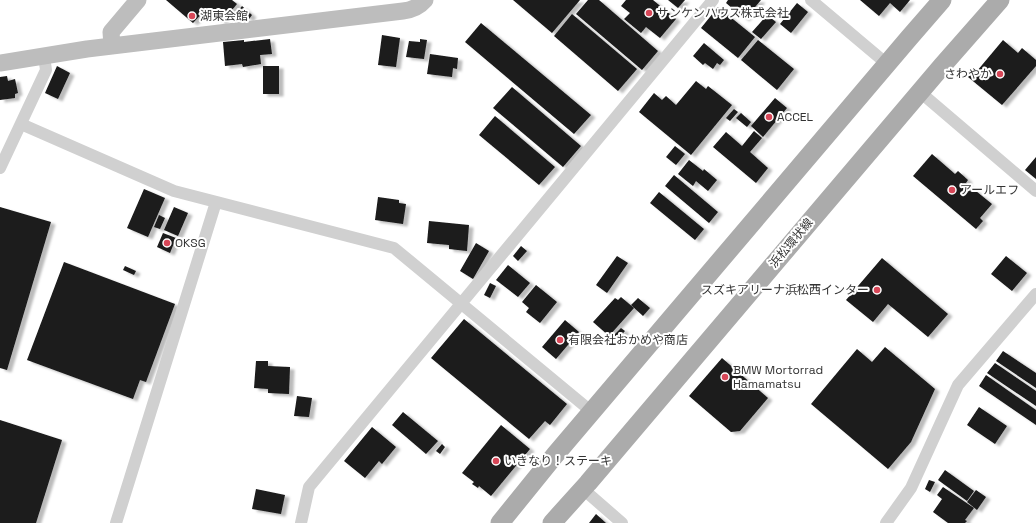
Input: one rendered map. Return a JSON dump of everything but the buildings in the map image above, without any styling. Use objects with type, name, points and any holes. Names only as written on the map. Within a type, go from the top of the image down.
[{"type":"main road","points":[[500,523],[592,412],[942,0]]},
{"type":"main road","name":"浜松環状線","points":[[552,523],[583,489],[1000,0]]},
{"type":"street","points":[[112,46],[110,32],[138,0]]},
{"type":"street","points":[[301,523],[309,487],[713,0]]},
{"type":"street","points":[[811,0],[887,64]]},
{"type":"street","points":[[0,63],[112,46],[410,10],[419,2]]},
{"type":"street","points":[[0,168],[46,70],[44,56]]},
{"type":"street","points":[[920,92],[1036,190]]},
{"type":"street","points":[[21,124],[174,191],[394,248],[592,412]]},
{"type":"street","points":[[116,523],[216,202]]},
{"type":"street","points":[[886,523],[911,488],[958,385],[1036,294]]},
{"type":"street","points":[[583,489],[622,523]]},
{"type":"place","name":"サンケンハウス株式会社","points":[[649,13]]},
{"type":"place","name":"湖東会館","points":[[192,16]]},
{"type":"place","name":"さわやか","points":[[1000,74]]},
{"type":"place","name":"ACCEL","points":[[769,117]]},
{"type":"place","name":"アールエフ","points":[[952,190]]},
{"type":"place","name":"OKSG","points":[[167,243]]},
{"type":"place","name":"スズキアリーナ浜松西インター","points":[[877,290]]},
{"type":"place","name":"有限会社おかめや商店","points":[[560,340]]},
{"type":"place","name":"BMW Mortorrad Hamamatsu","points":[[725,377]]},
{"type":"place","name":"いきなり！ステーキ","points":[[496,461]]}]
